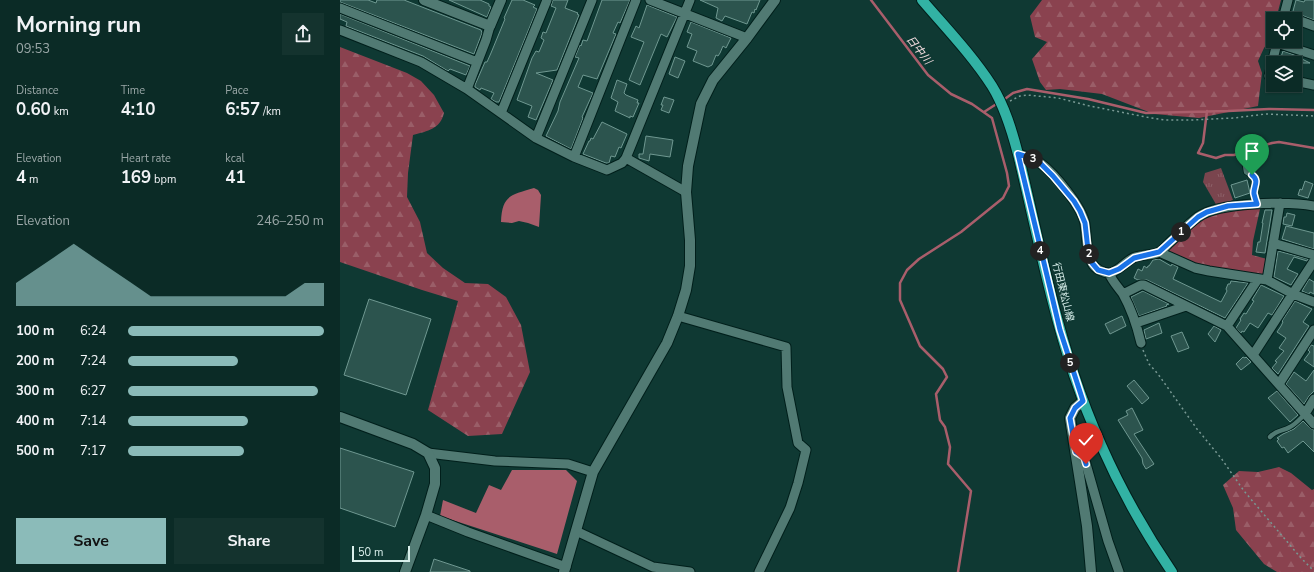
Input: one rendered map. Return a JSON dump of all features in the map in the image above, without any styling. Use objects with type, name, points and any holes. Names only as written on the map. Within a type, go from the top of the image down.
[{"type":"main road","name":"行田東松山線","points":[[922,0],[980,69],[992,86],[1002,105],[1013,134],[1058,323],[1083,401],[1104,450],[1138,518],[1172,572]]},
{"type":"street","points":[[424,0],[490,26]]},
{"type":"street","points":[[467,89],[501,0]]},
{"type":"street","points":[[501,113],[547,0]]},
{"type":"street","points":[[536,138],[592,0]]},
{"type":"street","points":[[574,157],[636,0]]},
{"type":"street","points":[[650,0],[747,38]]},
{"type":"street","points":[[340,30],[420,62],[467,89],[536,138],[574,157],[607,170],[622,163],[626,158],[690,0]]},
{"type":"street","points":[[426,514],[565,570],[593,472],[667,343],[678,316],[686,290],[690,266],[690,240],[686,192],[689,160],[700,104],[713,80],[775,0]]},
{"type":"street","points":[[1284,12],[1288,0]]},
{"type":"street","points":[[340,8],[477,62]]},
{"type":"street","points":[[1302,22],[1314,26]]},
{"type":"street","points":[[1294,48],[1314,55]]},
{"type":"street","points":[[1302,82],[1314,85]]},
{"type":"street","points":[[1018,154],[1031,158],[1040,163],[1074,201],[1085,223],[1088,250],[1092,263],[1098,270],[1109,273],[1119,269],[1134,258],[1159,252],[1198,217],[1207,212],[1228,206],[1257,204],[1302,203],[1314,206]]},
{"type":"street","points":[[626,158],[686,192]]},
{"type":"street","points":[[1227,326],[1262,280],[1273,243],[1280,203]]},
{"type":"street","points":[[1273,243],[1314,255]]},
{"type":"street","points":[[1159,252],[1195,268],[1262,280],[1314,302]]},
{"type":"street","points":[[1253,355],[1314,262]]},
{"type":"street","points":[[1109,273],[1130,308],[1136,323],[1141,343]]},
{"type":"street","points":[[1122,294],[1144,285],[1227,326],[1314,424]]},
{"type":"street","points":[[1136,323],[1186,306]]},
{"type":"street","points":[[678,316],[786,347],[787,387],[798,443],[806,450],[790,508],[759,572]]},
{"type":"street","points":[[1279,384],[1314,330]]},
{"type":"street","points":[[1305,414],[1314,399]]},
{"type":"street","points":[[1083,401],[1075,408],[1070,418],[1087,526],[1091,572]]},
{"type":"street","points":[[340,417],[413,444],[428,452],[495,461],[568,464],[593,472]]},
{"type":"street","points":[[405,572],[435,484],[435,468],[428,452]]},
{"type":"street","points":[[1076,452],[1084,457],[1108,541],[1119,572]]},
{"type":"street","points":[[576,531],[653,567],[690,572]]},
{"type":"lane","points":[[1244,159],[1246,172],[1256,180],[1254,194],[1257,204]]},
{"type":"lane","points":[[1270,437],[1274,433],[1290,427],[1305,414]]},
{"type":"path","points":[[1002,105],[1020,96],[1027,95],[1058,98],[1090,106],[1165,120],[1234,118],[1266,114],[1314,116]]},
{"type":"path","points":[[1141,343],[1149,364],[1158,374],[1197,429],[1221,458],[1244,491],[1301,558],[1314,571]]},
{"type":"green space","points":[[1042,0],[1281,0],[1278,12],[1266,12],[1266,45],[1258,61],[1262,73],[1258,106],[1199,118],[1154,114],[1102,94],[1060,89],[1046,90],[1040,82],[1032,59],[1047,42],[1035,37],[1030,16]]},
{"type":"green space","points":[[340,47],[407,73],[421,81],[434,95],[444,113],[440,123],[436,126],[413,135],[408,173],[407,197],[420,222],[427,253],[443,268],[465,283],[488,284],[506,297],[521,325],[530,372],[502,434],[468,436],[428,410],[458,301],[340,262]]},
{"type":"green space","points":[[1221,168],[1233,200],[1217,206],[1203,182],[1205,173]]},
{"type":"green space","points":[[1229,209],[1260,209],[1253,241],[1252,255],[1267,259],[1263,276],[1198,266],[1185,258],[1167,251],[1194,226],[1209,216]]},
{"type":"green space","points":[[1279,467],[1291,473],[1312,490],[1314,489],[1314,572],[1277,572],[1264,564],[1236,530],[1233,508],[1223,485],[1239,471],[1258,472]]},
{"type":"shaded area","points":[[534,188],[538,190],[541,195],[539,227],[519,221],[512,223],[501,222],[503,206],[506,201],[519,192]]},
{"type":"shaded area","points":[[512,470],[566,470],[577,481],[557,554],[440,516],[443,500],[476,513],[489,485],[501,490]]},
{"type":"building","points":[[340,0],[368,0],[376,3],[377,0],[404,0],[481,30],[482,33],[474,54],[340,2]]},
{"type":"building","points":[[449,0],[480,0],[489,4],[491,7],[487,17]]},
{"type":"building","points":[[512,0],[523,0],[535,5],[533,7],[537,9],[499,102],[496,102],[491,99],[494,93],[481,88],[480,90],[475,87],[475,85],[485,62],[487,62],[491,53]]},
{"type":"building","points":[[553,0],[568,0],[565,8],[578,13],[577,14],[579,15],[557,70],[536,73],[553,80],[536,120],[528,117],[532,106],[517,100],[532,58],[536,51],[539,52],[544,40],[541,38],[543,32],[546,33],[556,8],[551,6]]},
{"type":"building","points":[[602,0],[630,0],[620,23],[618,22],[613,33],[616,34],[597,79],[583,75],[578,87],[593,93],[582,117],[583,118],[571,149],[546,136],[558,111],[560,102],[579,58],[575,57],[583,40],[587,41]]},
{"type":"building","points":[[700,0],[760,0],[754,13],[752,12],[747,24],[725,16],[722,21],[716,18],[718,8]]},
{"type":"building","points":[[1296,0],[1304,2],[1305,0],[1314,0],[1314,20],[1302,15],[1302,12],[1293,11]]},
{"type":"building","points":[[647,5],[677,17],[667,37],[661,34],[640,85],[629,80],[644,42],[631,37],[636,26],[639,28]]},
{"type":"building","points":[[340,14],[470,66],[466,75],[450,69],[448,71],[423,56],[346,26],[347,22],[340,19]]},
{"type":"building","points":[[691,22],[731,38],[726,48],[723,46],[718,56],[716,55],[712,65],[708,67],[693,61],[697,51],[687,47],[692,34],[687,32]]},
{"type":"building","points":[[1283,51],[1297,56],[1281,56]]},
{"type":"building","points":[[675,57],[685,61],[678,78],[669,74]]},
{"type":"building","points":[[1302,59],[1310,63],[1302,63]]},
{"type":"building","points":[[617,80],[627,84],[624,93],[626,95],[638,100],[637,103],[639,103],[633,117],[630,116],[630,118],[615,111],[618,102],[611,98]]},
{"type":"building","points":[[664,97],[674,100],[669,113],[661,110]]},
{"type":"building","points":[[602,122],[627,134],[621,148],[619,147],[615,157],[611,156],[609,163],[583,154],[589,141],[591,138],[593,139]]},
{"type":"building","points":[[646,136],[673,140],[670,157],[650,154],[649,161],[639,158],[639,154],[643,154]]},
{"type":"building","points":[[1247,180],[1250,193],[1235,198],[1231,185]]},
{"type":"building","points":[[1305,181],[1313,184],[1308,198],[1298,195],[1300,189],[1302,190]]},
{"type":"building","points":[[1265,210],[1272,210],[1265,253],[1256,252],[1258,242],[1260,242]]},
{"type":"building","points":[[1287,213],[1295,215],[1292,226],[1283,224],[1284,217],[1286,217]]},
{"type":"building","points":[[1286,226],[1314,233],[1314,249],[1282,239]]},
{"type":"building","points":[[1278,251],[1308,259],[1307,261],[1294,257],[1287,269],[1298,274],[1291,285],[1274,277]]},
{"type":"building","points":[[1159,259],[1171,266],[1172,264],[1178,267],[1173,279],[1221,302],[1227,291],[1226,289],[1228,284],[1230,284],[1231,281],[1248,283],[1225,318],[1147,280],[1138,280],[1134,278],[1138,269],[1142,271],[1144,266],[1147,268],[1153,260]]},
{"type":"building","points":[[1309,279],[1314,282],[1314,294],[1310,292],[1309,294],[1302,291]]},
{"type":"building","points":[[1261,285],[1284,296],[1272,315],[1268,313],[1258,328],[1250,323],[1244,332],[1242,331],[1241,333],[1236,328],[1244,313],[1246,314],[1254,301],[1252,300]]},
{"type":"building","points":[[1143,291],[1169,304],[1139,316],[1131,297]]},
{"type":"building","points":[[369,299],[431,319],[406,395],[344,375]]},
{"type":"building","points":[[1295,301],[1312,309],[1303,322],[1309,326],[1278,374],[1272,368],[1277,362],[1275,361],[1284,351],[1279,348],[1286,338],[1277,332]]},
{"type":"building","points":[[1122,316],[1126,326],[1110,334],[1105,324]]},
{"type":"building","points":[[1159,323],[1162,333],[1146,339],[1144,330]]},
{"type":"building","points":[[1214,326],[1221,330],[1215,342],[1208,334]]},
{"type":"building","points":[[1182,332],[1189,348],[1178,352],[1171,336]]},
{"type":"building","points":[[1311,345],[1314,346],[1314,367],[1304,360],[1310,352],[1308,350]]},
{"type":"building","points":[[1243,357],[1246,357],[1251,362],[1241,370],[1236,364]]},
{"type":"building","points":[[1314,370],[1314,391],[1304,404],[1286,384],[1294,372],[1306,381]]},
{"type":"building","points":[[1134,380],[1149,398],[1142,404],[1127,386]]},
{"type":"building","points":[[1277,391],[1298,415],[1290,422],[1268,398]]},
{"type":"building","points":[[1132,408],[1143,430],[1134,434],[1154,464],[1146,469],[1142,458],[1118,420],[1128,415],[1126,411]]},
{"type":"building","points":[[1303,421],[1314,430],[1314,452],[1303,441],[1288,453],[1284,447],[1282,448],[1277,441],[1279,439],[1277,438],[1294,429]]},
{"type":"building","points":[[340,448],[414,472],[395,527],[340,508]]},
{"type":"building","points":[[434,559],[470,571],[470,572],[430,572]]},
{"type":"waterway","name":"日中川","points":[[871,0],[928,75],[951,94],[972,104],[992,118],[1007,173],[1009,186],[1003,198],[961,232],[919,259],[907,270],[900,283],[900,300],[920,346],[943,369],[947,377],[936,394],[940,420],[945,427],[950,447],[948,464],[971,491],[958,572]]},
{"type":"waterway","points":[[1002,101],[1013,93],[1027,89],[1088,99],[1146,113],[1269,109],[1314,110]]},
{"type":"waterway","points":[[984,112],[998,103]]},
{"type":"waterway","points":[[1207,111],[1203,143],[1198,153],[1216,158],[1225,155],[1234,155],[1279,142],[1314,148]]},
{"type":"route","points":[[1086,464],[1084,457],[1076,452],[1070,418],[1075,408],[1083,401],[1060,330],[1018,154],[1031,158],[1040,163],[1074,201],[1085,223],[1088,250],[1092,263],[1098,270],[1109,273],[1119,269],[1134,258],[1159,252],[1198,217],[1207,212],[1228,206],[1257,204],[1254,194],[1256,180],[1252,175]]}]
